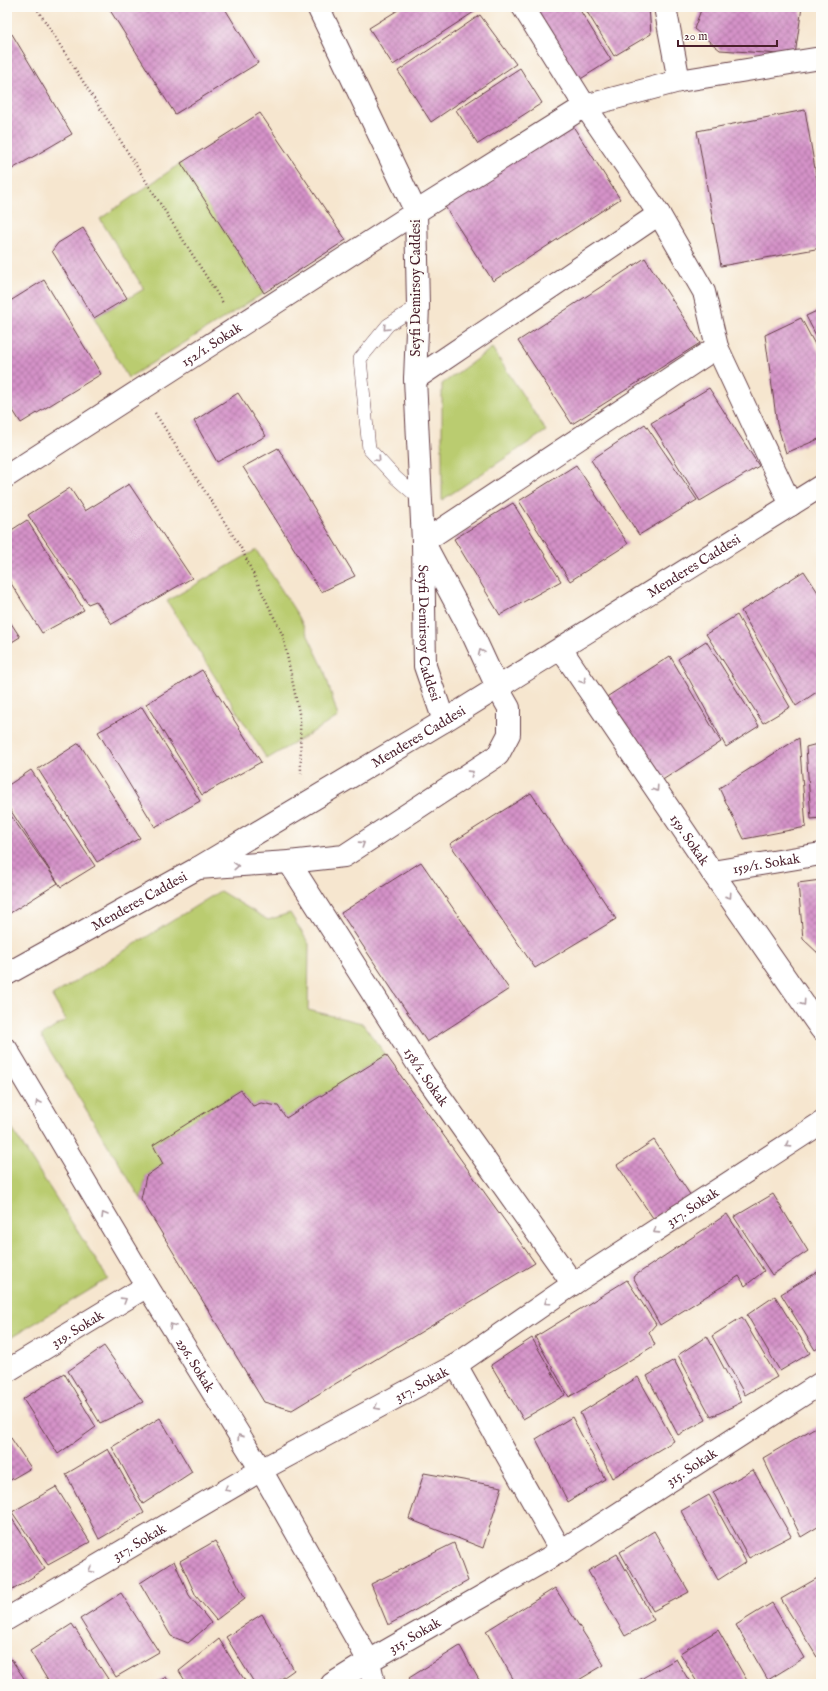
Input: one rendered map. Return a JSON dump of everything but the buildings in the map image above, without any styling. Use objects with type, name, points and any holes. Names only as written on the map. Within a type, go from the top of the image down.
[{"type":"street","name":"Seyfi Demirsoy Caddesi","points":[[318,7],[416,212],[418,306],[415,379],[423,542],[426,666],[444,721]]},
{"type":"street","points":[[523,7],[585,106],[660,214],[704,292],[717,347],[791,505]]},
{"type":"street","points":[[665,7],[679,81]]},
{"type":"street","name":"152/1. Sokak","points":[[7,476],[416,212],[585,106],[679,81],[821,58]]},
{"type":"street","points":[[415,379],[660,214]]},
{"type":"street","points":[[423,542],[717,347]]},
{"type":"street","name":"Menderes Caddesi","points":[[7,974],[198,868],[444,721],[821,486]]},
{"type":"street","name":"Seyfi Demirsoy Caddesi","points":[[198,868],[289,862],[344,856],[498,755],[509,734],[509,708],[497,687],[473,635],[423,542]]},
{"type":"street","name":"159. Sokak","points":[[561,649],[712,872],[821,1029]]},
{"type":"street","name":"159/1. Sokak","points":[[712,872],[821,854]]},
{"type":"street","name":"158/1. Sokak","points":[[289,862],[424,1074],[574,1284]]},
{"type":"street","name":"296. Sokak","points":[[7,1050],[147,1286],[261,1470],[369,1661],[374,1684]]},
{"type":"street","name":"317. Sokak","points":[[7,1619],[261,1470],[456,1365],[574,1284],[821,1123]]},
{"type":"street","name":"319. Sokak","points":[[7,1371],[147,1286]]},
{"type":"street","points":[[456,1365],[561,1551]]},
{"type":"street","name":"315. Sokak","points":[[332,1684],[369,1661],[561,1551],[821,1383]]},
{"type":"lane","points":[[418,306],[388,325],[360,359],[369,449],[396,478],[420,499]]},
{"type":"path","points":[[36,7],[238,327]]},
{"type":"path","points":[[140,390],[241,548],[283,636],[300,718],[302,806]]},
{"type":"green space","points":[[181,163],[264,293],[128,378],[94,318],[144,289],[100,219]]},
{"type":"green space","points":[[492,348],[546,431],[442,500],[442,384]]},
{"type":"green space","points":[[256,550],[299,617],[324,669],[338,717],[267,759],[167,601]]},
{"type":"green space","points":[[220,891],[268,920],[290,913],[309,944],[308,1010],[362,1023],[386,1055],[286,1118],[277,1106],[261,1103],[253,1106],[241,1090],[153,1145],[163,1164],[146,1176],[141,1199],[41,1036],[66,1020],[52,996]]},
{"type":"green space","points":[[7,1121],[108,1279],[7,1340]]}]
